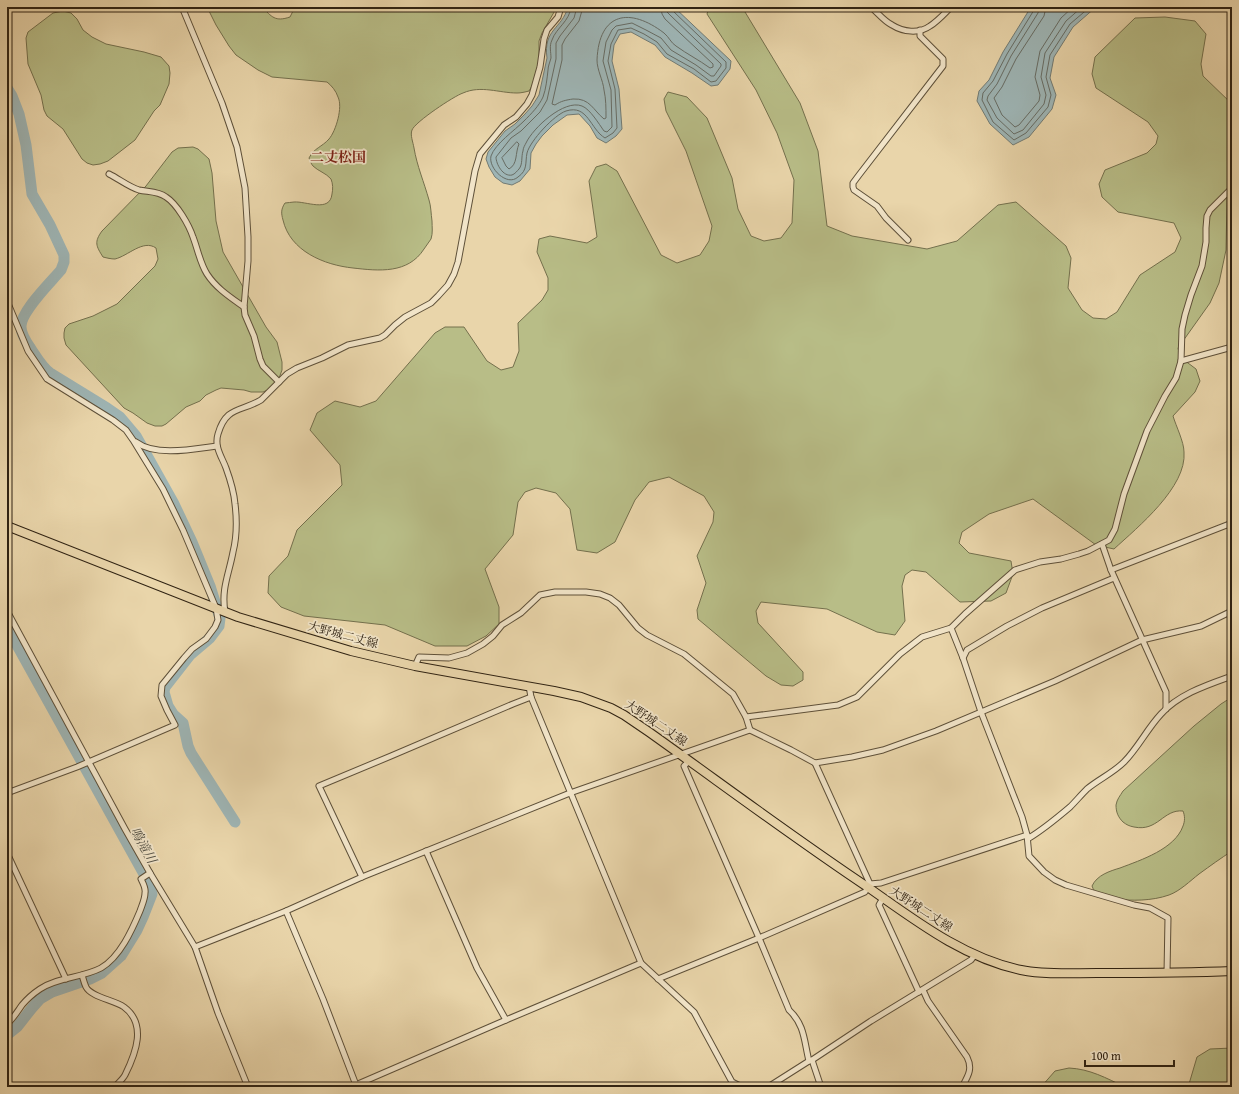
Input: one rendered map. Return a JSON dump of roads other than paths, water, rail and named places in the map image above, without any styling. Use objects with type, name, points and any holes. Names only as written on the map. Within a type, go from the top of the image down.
[{"type":"main road","name":"大野城二丈線","points":[[7,526],[238,617],[351,650],[415,666],[554,691],[611,708],[624,715],[798,840],[869,886],[883,898],[942,938],[974,955],[999,964],[1044,973],[1167,973],[1232,971]]},
{"type":"street","points":[[182,7],[231,126],[242,168],[245,188],[248,243],[244,307],[245,316],[254,336],[260,359],[264,366],[279,382]]},
{"type":"street","points":[[225,612],[223,602],[224,590],[233,554],[237,525],[235,501],[232,488],[227,470],[217,446],[218,434],[225,418],[235,410],[261,400],[287,374],[297,368],[348,345],[380,338],[405,317],[431,303],[448,285],[458,262],[475,171],[480,154],[504,126],[527,104],[532,95],[540,67],[544,38],[547,30],[558,17],[561,7]]},
{"type":"street","points":[[871,7],[892,25],[904,30],[915,31],[929,28],[951,7]]},
{"type":"street","points":[[908,240],[886,218],[877,206],[852,187],[859,175],[943,66],[943,59],[920,36],[920,30]]},
{"type":"street","points":[[109,174],[138,189],[166,196],[174,204],[186,222],[193,237],[200,262],[208,275],[220,289],[244,307]]},
{"type":"street","points":[[746,717],[838,705],[847,702],[857,697],[900,654],[922,637],[951,628],[1015,570],[1040,562],[1061,559],[1079,554],[1109,540],[1115,529],[1133,467],[1147,431],[1176,378],[1181,361],[1182,329],[1189,302],[1202,266],[1206,242],[1207,216],[1210,210],[1232,188]]},
{"type":"street","points":[[7,301],[28,351],[47,379],[113,420],[126,430],[133,440],[163,489],[180,523],[216,608],[218,620],[215,628],[206,639],[188,654],[162,685],[161,696],[166,710],[175,725],[77,767],[7,793]]},
{"type":"street","points":[[1181,361],[1232,347]]},
{"type":"street","points":[[133,440],[146,448],[161,450],[188,450],[217,446]]},
{"type":"street","points":[[1111,570],[1232,523]]},
{"type":"street","points":[[1102,544],[1114,578],[1166,692],[1166,709]]},
{"type":"street","points":[[963,658],[968,650],[1007,626],[1042,608],[1114,578]]},
{"type":"street","points":[[415,666],[419,657],[449,658],[483,644],[493,636],[502,625],[521,613],[540,595],[555,592],[586,592],[600,594],[610,598],[619,605],[638,628],[646,635],[684,654],[733,694],[746,717],[750,730]]},
{"type":"street","points":[[7,611],[88,762],[150,873],[195,947],[218,1013],[248,1087]]},
{"type":"street","points":[[815,764],[883,750],[936,731],[1055,681],[1142,640],[1201,626],[1232,611]]},
{"type":"street","points":[[951,628],[963,658],[981,712],[1022,817],[1027,835],[1030,856],[1044,872],[1055,880],[1082,891],[1150,908],[1168,918],[1167,973]]},
{"type":"street","points":[[658,979],[759,938],[865,892],[869,886],[1027,835],[1029,838],[1044,829],[1087,790],[1114,772],[1130,755],[1166,709],[1179,699],[1207,684],[1232,676]]},
{"type":"street","points":[[528,686],[531,697],[570,793],[641,963],[694,1012],[732,1082],[742,1087]]},
{"type":"street","points":[[362,877],[319,786],[531,697]]},
{"type":"street","points":[[195,947],[286,911],[362,877],[570,793],[750,730],[791,750],[815,764],[869,886]]},
{"type":"street","points":[[689,761],[684,766],[789,1010],[801,1026],[810,1060],[821,1087]]},
{"type":"street","points":[[426,851],[477,968],[506,1020]]},
{"type":"street","points":[[7,853],[66,979]]},
{"type":"street","points":[[7,1024],[12,1020],[23,1004],[41,988],[101,968],[116,954],[133,928],[145,894],[145,886],[141,879],[150,873]]},
{"type":"street","points":[[883,898],[879,905],[921,991],[967,1057],[970,1065],[969,1073],[962,1087]]},
{"type":"street","points":[[286,911],[323,999],[353,1086],[641,963]]},
{"type":"street","points":[[768,1087],[871,1021],[971,960],[974,955]]},
{"type":"street","points":[[82,975],[86,988],[96,995],[111,1000],[124,1007],[135,1018],[138,1031],[137,1043],[125,1076],[115,1087]]},
{"type":"water","points":[[568,7],[674,7],[731,61],[730,69],[718,85],[711,86],[665,57],[655,45],[631,32],[620,34],[614,45],[612,61],[619,89],[622,129],[616,136],[606,143],[597,138],[590,126],[579,114],[567,115],[553,125],[536,144],[531,153],[530,169],[520,181],[512,185],[503,183],[495,177],[489,167],[486,159],[488,152],[505,131],[525,114],[539,95],[547,58],[548,41],[550,35],[562,20]]},
{"type":"water","points":[[1031,7],[1096,7],[1073,27],[1054,57],[1050,78],[1056,95],[1052,109],[1029,137],[1013,145],[990,124],[977,101],[979,91],[989,80],[1003,52]]},
{"type":"waterway","points":[[7,88],[19,114],[26,145],[32,194],[50,225],[64,255],[64,262],[61,270],[36,298],[25,314],[21,327],[22,333],[26,342],[47,371],[120,417],[136,436],[174,504],[192,542],[210,586],[220,618],[219,626],[210,638],[190,655],[165,687],[164,692],[168,706],[173,714],[183,723],[191,753],[235,822]]},
{"type":"waterway","name":"鳴滝川","points":[[7,627],[149,883],[152,894],[137,930],[121,956],[102,973],[90,979],[52,992],[40,999],[17,1027],[7,1035]]},
{"type":"district","name":"二丈松国","points":[[338,157]]}]
